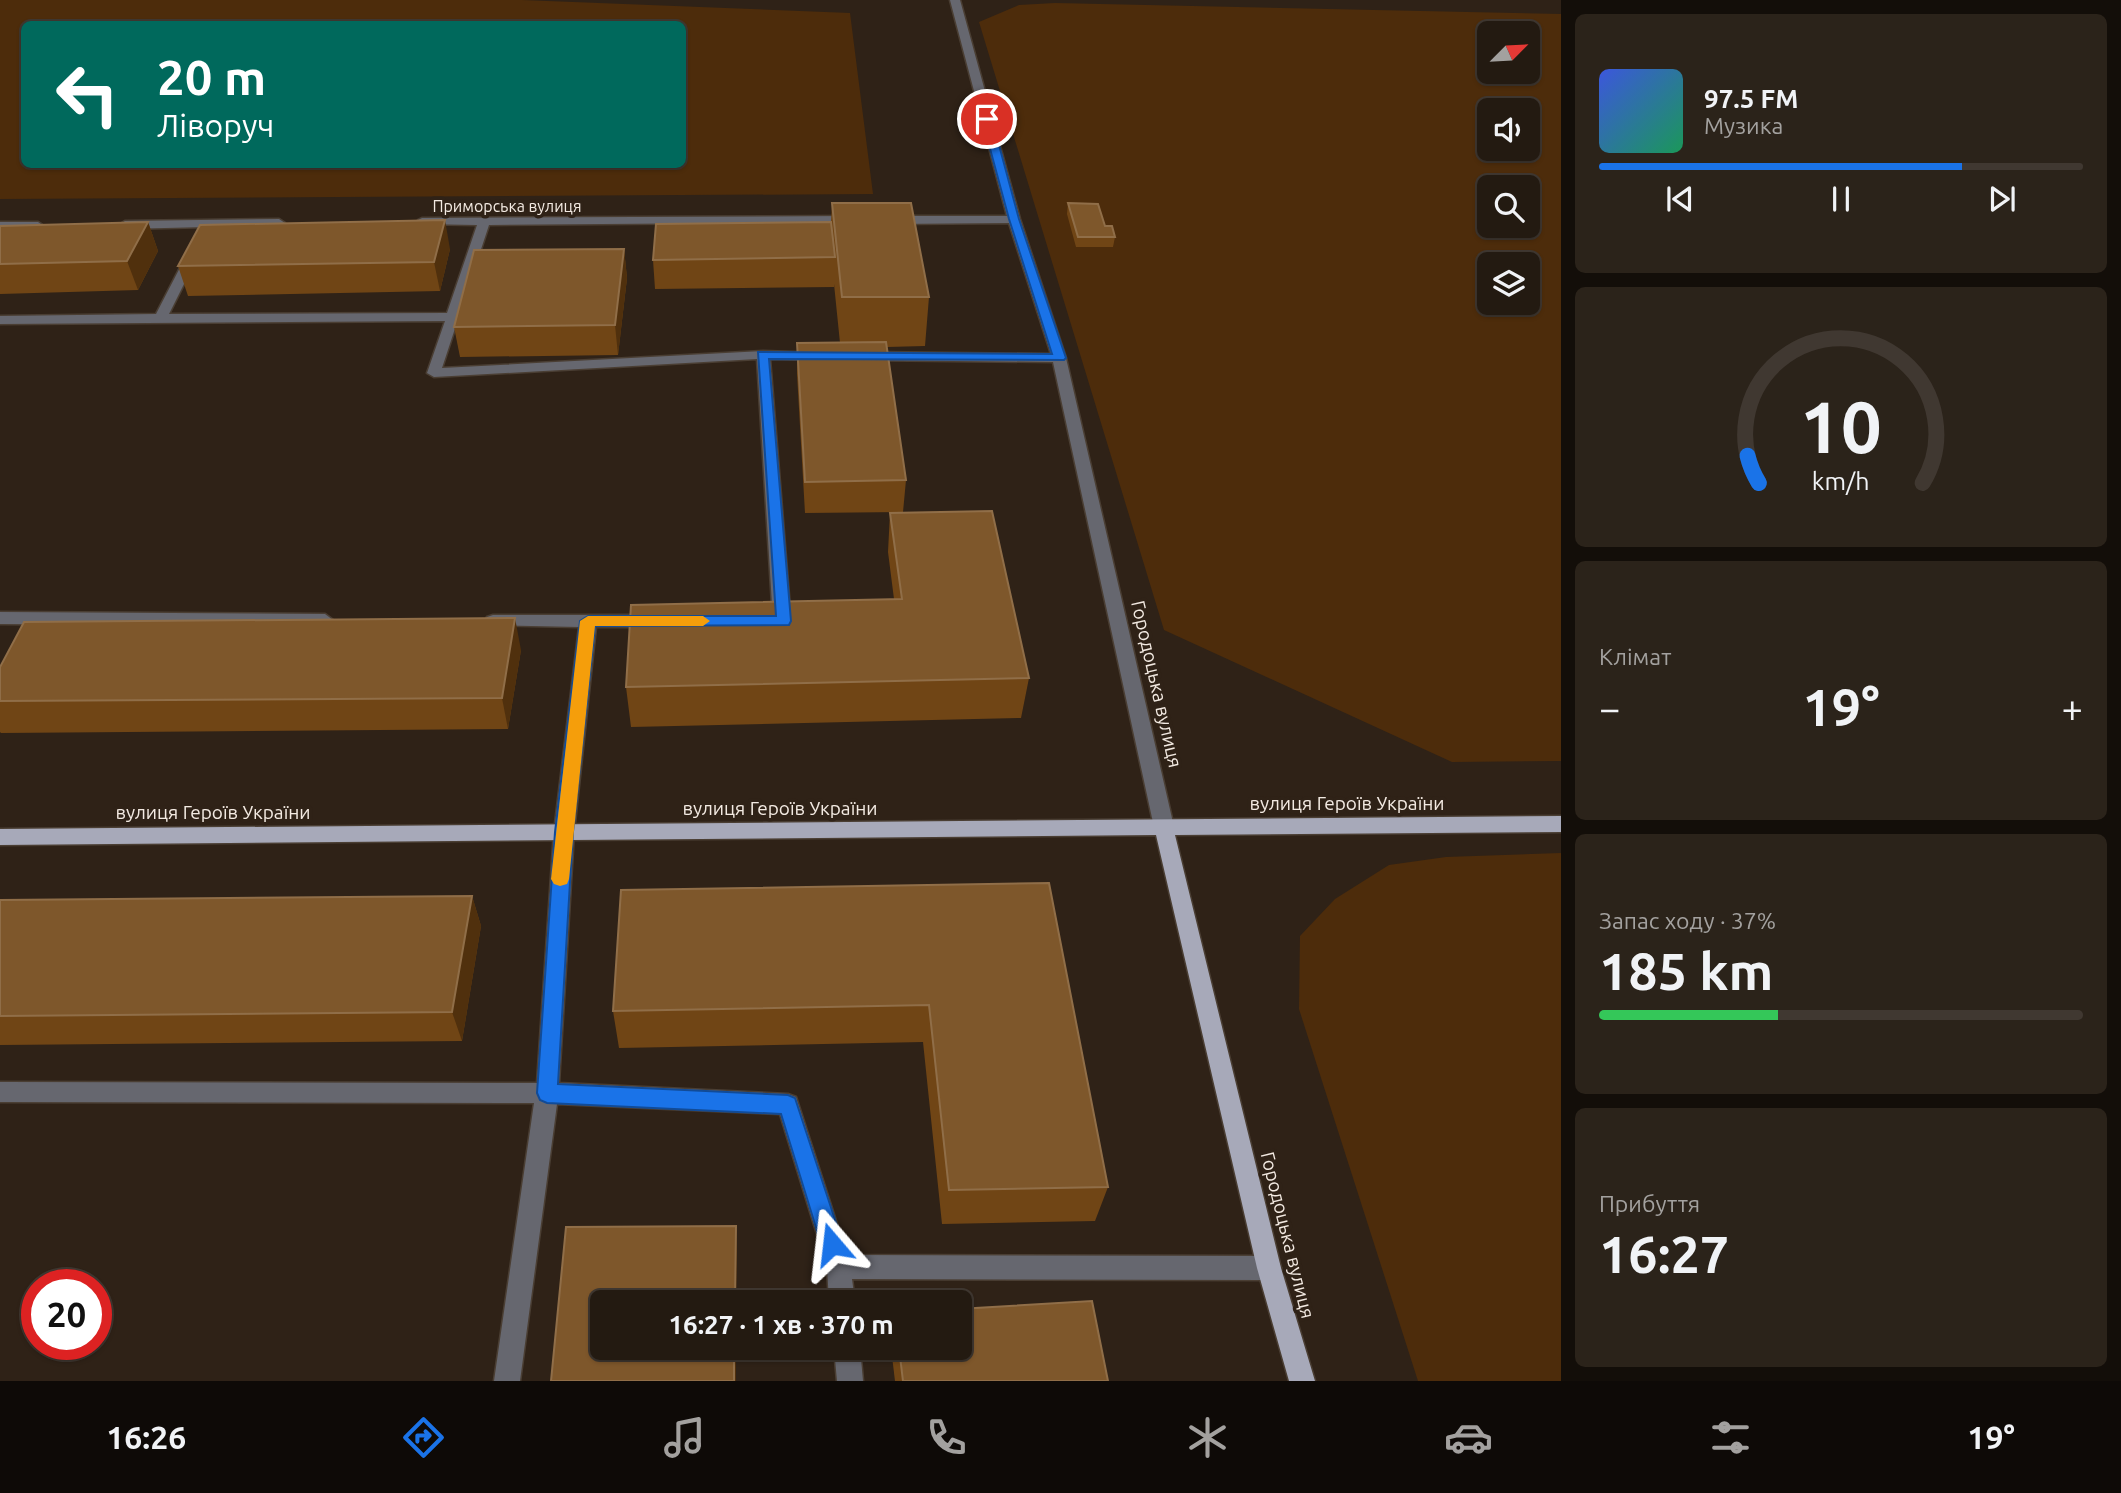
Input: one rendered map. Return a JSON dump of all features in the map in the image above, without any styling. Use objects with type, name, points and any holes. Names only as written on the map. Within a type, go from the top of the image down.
[{"type":"main road","name":"вулиця Героїв України","points":[[0,837],[1561,824]]},
{"type":"main road","name":"Городоцька вулиця","points":[[1164,827],[1269,1268],[1302,1381]]},
{"type":"street","name":"Городоцька вулиця","points":[[956,0],[1014,219],[1059,358],[1164,827]]},
{"type":"street","points":[[884,220],[1014,219]]},
{"type":"street","name":"Приморська вулиця","points":[[415,222],[870,220]]},
{"type":"street","points":[[484,221],[434,373],[763,355],[1059,358]]},
{"type":"street","points":[[111,225],[202,236],[291,223]]},
{"type":"street","points":[[0,226],[56,225]]},
{"type":"street","points":[[161,318],[202,236]]},
{"type":"street","points":[[0,320],[452,317]]},
{"type":"street","points":[[763,355],[783,621],[769,621]]},
{"type":"street","points":[[0,618],[336,620]]},
{"type":"street","points":[[476,621],[671,621]]},
{"type":"street","points":[[507,1381],[547,1093],[564,832],[588,621]]},
{"type":"street","points":[[0,1092],[547,1093],[788,1104],[839,1267],[841,1290]]},
{"type":"street","points":[[839,1267],[1269,1268]]},
{"type":"street","points":[[848,1360],[850,1381]]},
{"type":"shaded area","points":[[0,0],[522,0],[850,13],[873,194],[0,199]]},
{"type":"shaded area","points":[[1055,3],[1561,14],[1561,761],[1452,762],[1164,630],[979,22],[1019,5]]},
{"type":"shaded area","points":[[1561,853],[1561,1381],[1418,1381],[1299,1009],[1300,936],[1335,899],[1389,865],[1446,857]]},
{"type":"building","points":[[832,203],[911,203],[929,297],[842,297]]},
{"type":"building","points":[[1068,203],[1098,204],[1105,226],[1112,226],[1115,237],[1078,237]]},
{"type":"building","points":[[445,220],[434,262],[178,266],[200,225]]},
{"type":"building","points":[[148,222],[127,261],[0,264],[0,226]]},
{"type":"building","points":[[831,222],[835,257],[653,260],[656,224]]},
{"type":"building","points":[[624,249],[615,325],[454,327],[474,250]]},
{"type":"building","points":[[886,342],[906,480],[805,482],[797,343]]},
{"type":"building","points":[[992,511],[1029,678],[626,687],[631,605],[902,599],[890,513]]},
{"type":"building","points":[[515,618],[502,698],[0,701],[0,667],[24,622]]},
{"type":"building","points":[[1049,883],[1108,1187],[949,1190],[929,1005],[613,1011],[621,890]]},
{"type":"building","points":[[472,896],[452,1012],[0,1016],[0,900]]},
{"type":"building","points":[[736,1226],[735,1290],[590,1290],[590,1360],[734,1360],[734,1381],[551,1381],[566,1227]]},
{"type":"building","points":[[1092,1301],[1108,1381],[903,1381],[900,1360],[972,1360],[972,1308]]},
{"type":"slow traffic","points":[[560,879],[588,621],[703,621]]},
{"type":"route","points":[[832,1244],[788,1104],[547,1093],[564,832],[588,621],[783,621],[763,355],[1059,358],[1014,219],[987,119]]}]
